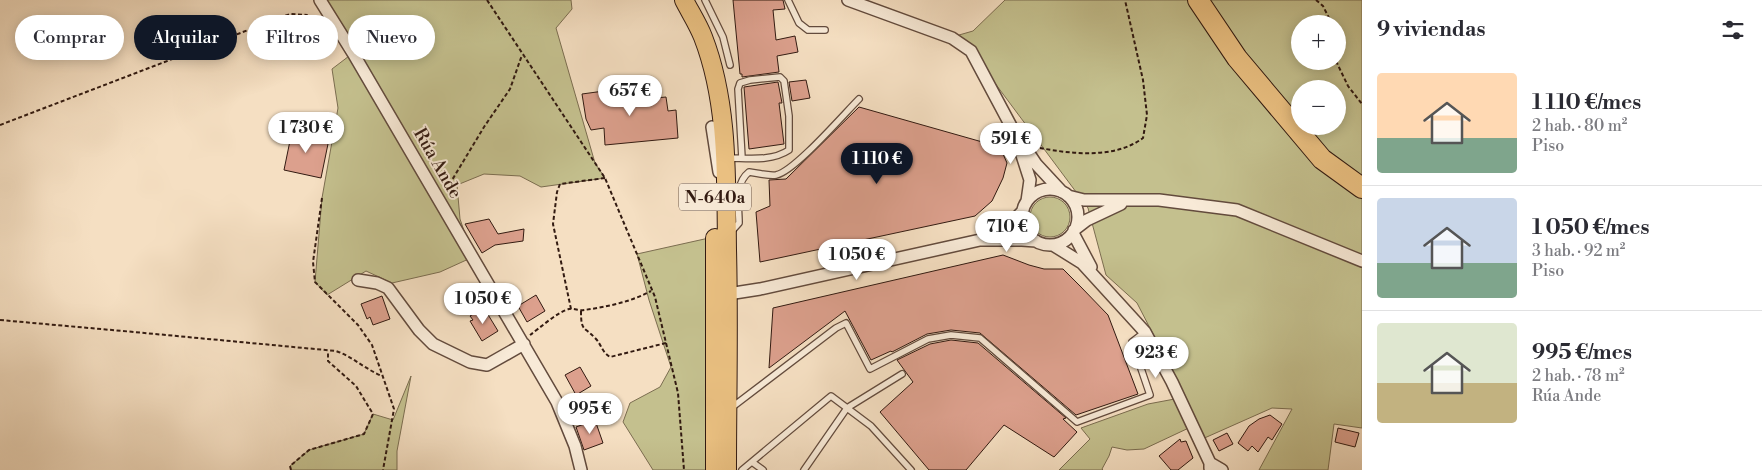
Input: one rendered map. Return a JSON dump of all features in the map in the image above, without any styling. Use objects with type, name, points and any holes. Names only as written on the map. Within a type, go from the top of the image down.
[{"type":"highway","points":[[1198,0],[1237,58],[1322,160],[1362,188]]},
{"type":"main road","name":"N-640a","points":[[674,0],[693,41],[712,127],[721,406],[727,470]]},
{"type":"main road","name":"N-640a","points":[[684,0],[702,37],[716,84],[723,127],[728,294],[715,470]]},
{"type":"street","name":"Rúa Ande","points":[[320,0],[440,200],[557,402],[575,446],[580,470]]},
{"type":"street","points":[[848,0],[952,38],[971,51],[1012,128],[1036,164],[1074,203],[1077,212],[1077,222],[1073,232],[1081,250],[1108,291]]},
{"type":"street","points":[[712,127],[721,190],[721,284],[728,294],[760,289],[980,240],[1036,241]]},
{"type":"street","points":[[1012,128],[1030,180],[1023,225],[1026,232],[1036,241],[1042,244],[1053,245],[1082,263],[1145,332],[1172,382],[1210,466],[1222,470]]},
{"type":"street","points":[[980,240],[1011,223],[1039,191],[1055,190],[1084,200],[1159,200],[1237,210],[1362,261]]},
{"type":"street","points":[[1053,245],[1067,239],[1087,220],[1115,205],[1130,201]]},
{"type":"street","points":[[358,280],[376,283],[388,288],[419,330],[433,344],[470,362],[486,365],[523,342]]},
{"type":"lane","points":[[705,0],[723,38],[730,65]]},
{"type":"lane","points":[[788,0],[799,23],[808,30],[825,30]]},
{"type":"lane","points":[[724,158],[742,158],[769,158],[781,155],[789,150],[789,116],[784,81],[780,77],[740,83],[738,89],[742,158]]},
{"type":"lane","points":[[727,234],[733,231],[739,223],[738,189],[743,177],[749,172],[776,175],[786,171],[859,99]]},
{"type":"lane","points":[[721,406],[846,323],[870,369],[928,339],[951,335],[980,338],[1077,422],[1150,395],[1132,342],[1145,332]]},
{"type":"lane","points":[[804,470],[847,408],[902,374]]},
{"type":"lane","points":[[742,470],[831,396],[871,426],[911,470]]},
{"type":"lane","points":[[752,462],[762,470]]},
{"type":"path","points":[[487,0],[605,178],[652,290],[678,393],[684,470]]},
{"type":"path","points":[[1037,147],[1063,152],[1091,154],[1132,146],[1143,138],[1147,114],[1143,80],[1125,0]]},
{"type":"path","points":[[1316,0],[1324,6],[1328,15]]},
{"type":"path","points":[[287,15],[307,15]]},
{"type":"path","points":[[0,125],[247,30]]},
{"type":"path","points":[[440,200],[484,127],[510,89],[522,54]]},
{"type":"path","points":[[1340,70],[1348,86],[1362,104]]},
{"type":"path","points":[[571,308],[554,224],[557,192],[560,184],[605,178]]},
{"type":"path","points":[[322,198],[314,262],[315,282],[358,325],[372,345],[394,410],[383,470]]},
{"type":"path","points":[[523,342],[571,308],[581,311],[623,302],[652,290]]},
{"type":"path","points":[[581,311],[581,321],[584,330],[596,338],[604,353],[610,357],[666,343]]},
{"type":"path","points":[[0,320],[336,352],[349,356],[368,370],[382,376]]},
{"type":"path","points":[[290,470],[290,466],[309,450],[364,434],[373,414],[356,386],[328,361],[328,352]]},
{"type":"shaded area","points":[[320,0],[571,0],[572,9],[556,28],[595,163],[605,178],[541,187],[520,176],[484,174],[457,185],[460,219],[473,257],[440,272],[392,283],[366,271],[327,295],[315,282],[322,198],[338,108],[332,69],[348,57],[348,60],[435,60],[435,15],[348,15],[348,45],[338,29],[338,15],[329,15]]},
{"type":"shaded area","points":[[1005,0],[1362,0],[1362,428],[1334,424],[1328,470],[1259,470],[1292,409],[1272,408],[1200,440],[1193,426],[1144,449],[1127,450],[1112,447],[1103,470],[1059,470],[1090,439],[1081,428],[1148,404],[1180,398],[1184,394],[1137,303],[1106,275],[1088,208],[959,35],[973,31]]},
{"type":"shaded area","points":[[1054,197],[1061,200],[1067,206],[1070,217],[1069,225],[1061,234],[1054,237],[1046,237],[1039,234],[1031,225],[1030,213],[1033,206],[1042,198]]},
{"type":"shaded area","points":[[727,234],[727,470],[653,470],[623,422],[630,403],[660,387],[671,367],[649,300],[637,254]]},
{"type":"shaded area","points":[[411,376],[397,451],[397,470],[291,470],[290,466],[309,450],[364,434],[373,414],[393,420]]},
{"type":"building","points":[[733,0],[783,0],[785,9],[773,10],[776,40],[795,36],[798,52],[777,56],[779,72],[742,77],[742,74],[740,74]]},
{"type":"building","points":[[806,80],[810,98],[792,101],[789,82]]},
{"type":"building","points":[[778,82],[782,103],[779,103],[784,144],[749,149],[744,87]]},
{"type":"building","points":[[626,88],[645,99],[666,97],[668,111],[676,110],[678,138],[605,145],[604,128],[591,130],[586,119],[582,94]]},
{"type":"building","points":[[859,107],[1000,147],[1007,163],[1003,178],[992,201],[975,216],[760,262],[756,212],[770,206],[769,180],[786,179]]},
{"type":"building","points":[[292,131],[329,139],[321,178],[284,170]]},
{"type":"building","points":[[489,219],[498,234],[524,229],[523,241],[495,245],[482,253],[465,224]]},
{"type":"building","points":[[1003,255],[1044,269],[1063,269],[1081,287],[1108,315],[1138,394],[1076,415],[980,333],[951,330],[927,334],[892,352],[871,360],[845,311],[769,368],[773,308]]},
{"type":"building","points":[[536,295],[545,311],[527,322],[518,306]]},
{"type":"building","points":[[382,296],[390,319],[373,325],[370,317],[367,319],[361,304]]},
{"type":"building","points":[[484,308],[498,331],[482,341],[470,321],[473,320],[470,316]]},
{"type":"building","points":[[951,340],[978,343],[1066,418],[1063,419],[1077,432],[1054,457],[1004,425],[966,470],[929,470],[880,412],[913,382],[897,360],[930,344]]},
{"type":"building","points":[[580,367],[591,386],[576,395],[565,375]]},
{"type":"building","points":[[1270,415],[1282,424],[1272,440],[1268,437],[1258,452],[1252,446],[1248,451],[1238,443],[1249,426],[1259,419]]},
{"type":"building","points":[[595,420],[603,443],[584,450],[576,427]]},
{"type":"building","points":[[1338,428],[1359,433],[1355,447],[1335,442]]},
{"type":"building","points":[[1227,433],[1233,444],[1219,451],[1213,440]]},
{"type":"building","points":[[1180,439],[1181,442],[1186,441],[1193,458],[1178,470],[1171,470],[1159,456]]}]
